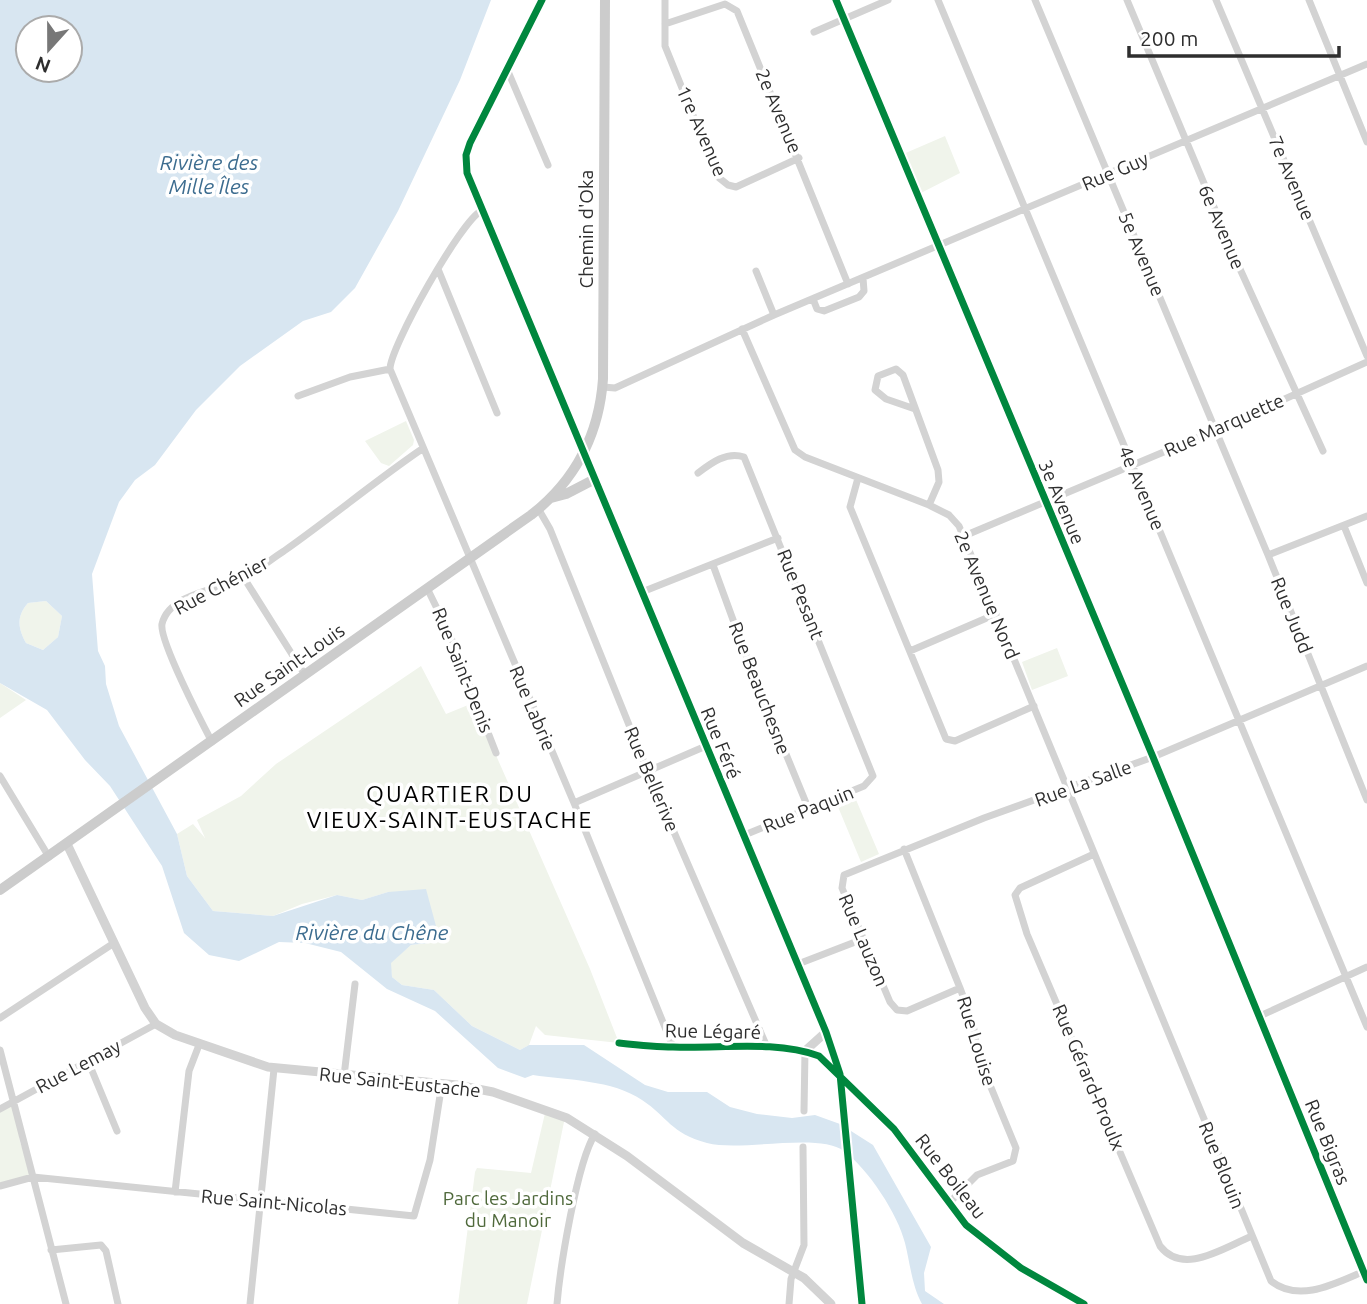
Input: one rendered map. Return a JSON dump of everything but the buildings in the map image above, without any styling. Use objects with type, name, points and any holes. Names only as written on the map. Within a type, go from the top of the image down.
[{"type":"main road","name":"Chemin d'Oka","points":[[583,454],[596,423],[603,387],[605,0]]},
{"type":"main road","name":"Rue Saint-Louis","points":[[0,890],[538,510],[551,498],[583,454]]},
{"type":"main road","points":[[551,498],[566,494],[595,479]]},
{"type":"street","name":"Rue Féré","points":[[542,0],[466,155],[467,173],[826,1032],[840,1074],[846,1160],[862,1304]]},
{"type":"street","name":"1re Avenue","points":[[665,0],[665,46],[718,177],[728,185],[736,187],[799,158]]},
{"type":"street","name":"3e Avenue","points":[[836,0],[1260,1016]]},
{"type":"street","points":[[814,32],[888,0]]},
{"type":"street","name":"4e Avenue","points":[[938,0],[1367,1027]]},
{"type":"street","name":"5e Avenue","points":[[1035,0],[1216,430]]},
{"type":"street","name":"6e Avenue","points":[[1127,0],[1323,451]]},
{"type":"street","name":"7e Avenue","points":[[1216,0],[1367,356]]},
{"type":"street","points":[[1309,0],[1367,142]]},
{"type":"street","name":"2e Avenue","points":[[665,24],[725,4],[734,7],[799,158],[848,284]]},
{"type":"street","name":"Rue Guy","points":[[603,387],[615,388],[774,314],[1367,64]]},
{"type":"street","points":[[507,69],[548,165]]},
{"type":"street","points":[[298,396],[350,377],[390,369],[392,352],[438,269],[467,224],[481,211]]},
{"type":"street","points":[[438,269],[497,413]]},
{"type":"street","points":[[756,271],[774,314]]},
{"type":"street","points":[[813,299],[817,309],[824,311],[859,298],[864,291],[863,278]]},
{"type":"street","name":"2e Avenue Nord","points":[[742,329],[795,450],[805,457],[929,505],[949,516],[964,536],[1135,953]]},
{"type":"street","name":"Rue Marquette","points":[[964,536],[1216,430],[1367,362]]},
{"type":"street","name":"Rue Labrie","points":[[390,369],[574,803],[673,1047]]},
{"type":"street","points":[[915,409],[886,399],[875,390],[878,376],[896,369],[902,375],[915,409],[938,470],[939,482],[929,505]]},
{"type":"street","name":"Rue Judd","points":[[1216,430],[1367,800]]},
{"type":"street","name":"Rue Chénier","points":[[212,742],[164,642],[162,624],[169,610],[184,600],[244,578],[323,525],[382,476],[422,449]]},
{"type":"street","name":"Rue Pesant","points":[[698,473],[713,461],[736,454],[744,457],[872,768],[872,779]]},
{"type":"street","points":[[858,478],[850,507],[942,733],[950,741],[1034,706]]},
{"type":"street","name":"Rue Bellerive","points":[[538,510],[550,529],[648,772],[767,1047]]},
{"type":"street","points":[[1268,555],[1367,516]]},
{"type":"street","points":[[1344,526],[1367,583]]},
{"type":"street","points":[[642,592],[778,538]]},
{"type":"street","name":"Rue Beauchesne","points":[[713,565],[751,669],[809,810]]},
{"type":"street","points":[[244,578],[305,676]]},
{"type":"street","name":"Rue Saint-Denis","points":[[427,588],[450,635],[496,753]]},
{"type":"street","points":[[909,651],[996,614]]},
{"type":"street","name":"Rue La Salle","points":[[841,883],[844,875],[904,849],[1153,757],[1367,666]]},
{"type":"street","points":[[574,803],[706,746]]},
{"type":"street","points":[[0,776],[49,857]]},
{"type":"street","name":"Rue Paquin","points":[[742,836],[864,786],[872,779]]},
{"type":"street","points":[[67,844],[156,1024]]},
{"type":"street","name":"Rue Louise","points":[[904,849],[973,1023],[978,1056],[1016,1155],[1013,1161],[977,1175],[949,1203]]},
{"type":"street","name":"Rue Gérard-Proulx","points":[[1094,854],[1020,888],[1015,895],[1027,934],[1160,1246],[1167,1255],[1188,1262],[1252,1236]]},
{"type":"street","name":"Rue Lauzon","points":[[841,883],[890,1002],[897,1010],[907,1011],[960,988]]},
{"type":"street","points":[[798,964],[863,939]]},
{"type":"street","points":[[0,1018],[114,943]]},
{"type":"street","name":"Rue Blouin","points":[[1135,953],[1271,1281],[1279,1288],[1300,1291],[1321,1289],[1365,1270]]},
{"type":"street","points":[[1260,1016],[1367,967]]},
{"type":"street","points":[[344,1076],[355,984]]},
{"type":"street","name":"Rue Bigras","points":[[1260,1016],[1367,1280]]},
{"type":"street","name":"Rue Saint-Eustache","points":[[156,1024],[198,1045],[274,1069],[442,1083],[493,1092],[546,1109],[595,1134],[743,1243],[795,1272],[831,1304]]},
{"type":"street","name":"Rue Lemay","points":[[0,1109],[156,1024]]},
{"type":"street","points":[[804,1111],[805,1051],[826,1032]]},
{"type":"street","name":"Rue Légaré","points":[[619,1043],[673,1047],[767,1047],[805,1051],[819,1056],[840,1074]]},
{"type":"street","points":[[175,1192],[189,1072],[198,1045]]},
{"type":"street","points":[[0,1050],[66,1304]]},
{"type":"street","points":[[88,1061],[117,1131]]},
{"type":"street","points":[[250,1304],[274,1069]]},
{"type":"street","name":"Rue Boileau","points":[[840,1074],[894,1129],[966,1225],[1021,1268],[1084,1304]]},
{"type":"street","name":"Rue Saint-Nicolas","points":[[0,1186],[33,1177],[414,1216],[430,1160],[442,1083]]},
{"type":"street","points":[[557,1304],[580,1173],[595,1134]]},
{"type":"street","points":[[789,1304],[788,1293],[804,1245],[803,1147]]},
{"type":"street","points":[[51,1250],[101,1245],[106,1251],[118,1304]]},
{"type":"green space","points":[[945,136],[960,173],[917,195],[901,155]]},
{"type":"green space","points":[[406,421],[414,440],[413,445],[389,466],[381,463],[365,441]]},
{"type":"green space","points":[[46,601],[62,616],[58,637],[43,650],[26,643],[20,623],[28,603]]},
{"type":"green space","points":[[1057,648],[1068,676],[1032,690],[1022,662]]},
{"type":"green space","points":[[421,666],[446,714],[473,703],[590,969],[619,1043],[545,1035],[536,1026],[529,1045],[520,1050],[472,1026],[434,990],[402,985],[392,977],[390,963],[411,945],[428,943],[388,892],[362,900],[337,895],[302,904],[273,916],[213,911],[187,876],[177,834],[193,824],[205,838],[197,820],[241,796],[276,764]]},
{"type":"green space","points":[[0,683],[26,700],[0,718]]},
{"type":"green space","points":[[854,795],[879,854],[861,862],[836,802]]},
{"type":"green space","points":[[14,1101],[20,1142],[33,1177],[0,1186],[0,1109]]},
{"type":"green space","name":"Parc les Jardins du Manoir","points":[[546,1109],[565,1117],[527,1304],[458,1304],[475,1172],[477,1168],[531,1173]]},
{"type":"water","name":"Rivière des Mille Îles","points":[[0,0],[491,0],[460,80],[398,211],[355,288],[331,312],[303,321],[240,366],[196,410],[155,465],[135,480],[119,502],[92,574],[98,651],[105,666],[106,684],[119,726],[177,834],[187,876],[213,911],[273,916],[337,895],[362,900],[388,892],[426,889],[436,926],[428,943],[411,945],[391,963],[392,977],[402,985],[434,990],[472,1026],[520,1050],[529,1045],[584,1045],[645,1085],[668,1092],[707,1092],[730,1107],[757,1114],[792,1118],[815,1115],[840,1124],[873,1145],[931,1247],[924,1273],[925,1291],[944,1304],[922,1304],[896,1219],[872,1180],[844,1151],[817,1143],[707,1143],[685,1134],[651,1106],[618,1088],[533,1075],[525,1078],[498,1068],[435,1011],[387,989],[341,952],[305,943],[279,942],[239,961],[209,955],[184,933],[162,866],[110,786],[85,760],[47,710],[0,683]],"holes":[[[46,601],[62,616],[58,637],[43,650],[26,643],[20,623],[28,603]]]},
{"type":"cycle path","points":[[542,0],[470,143],[466,155],[467,173],[826,1032],[840,1074],[862,1304]]},
{"type":"cycle path","points":[[836,0],[1153,757],[1367,1280]]},
{"type":"cycle path","points":[[619,1043],[666,1047],[784,1048],[819,1056],[894,1129],[966,1225],[1021,1268],[1084,1304]]},
{"type":"district","name":"QUARTIER DU VIEUX-SAINT-EUSTACHE","points":[[450,807]]},
{"type":"water label","name":"Rivière du Chêne","points":[[372,933]]}]
